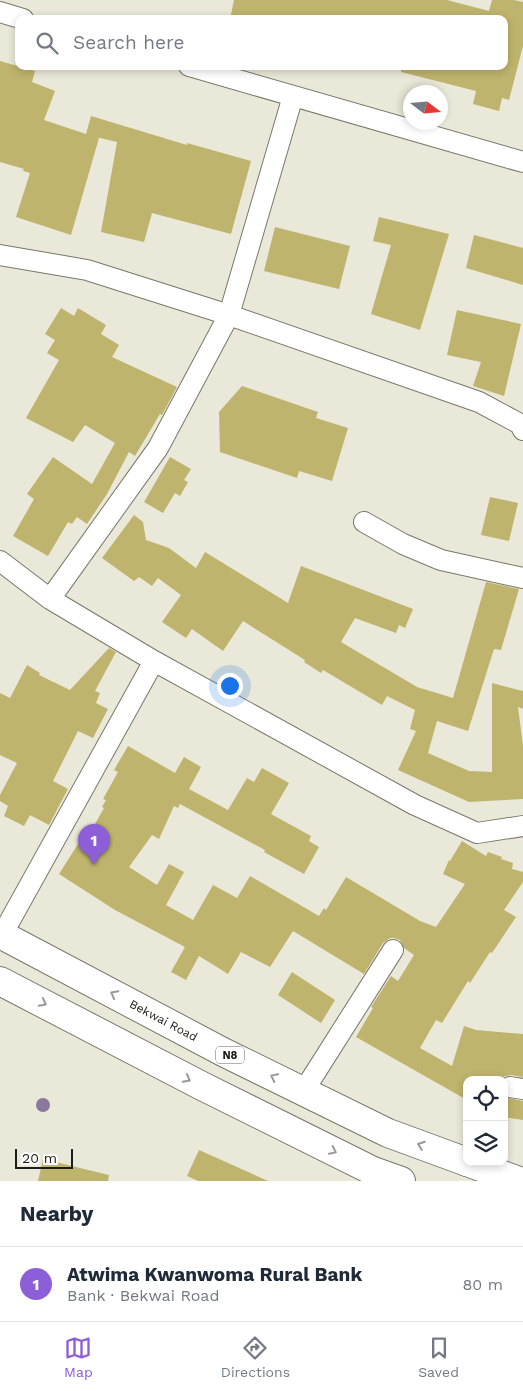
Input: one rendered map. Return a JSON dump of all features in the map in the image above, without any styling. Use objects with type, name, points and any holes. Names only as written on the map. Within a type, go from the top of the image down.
[{"type":"highway","name":"Bekwai Road","points":[[1,935],[223,1052],[388,1134],[463,1161]]},
{"type":"highway","points":[[0,981],[372,1176],[401,1181]]},
{"type":"highway","name":"Bekwai Road","points":[[478,1166],[519,1181]]},
{"type":"street","points":[[0,12],[15,17]]},
{"type":"street","points":[[203,70],[523,162]]},
{"type":"street","points":[[50,599],[158,448],[229,315],[293,96]]},
{"type":"street","points":[[0,255],[87,270],[229,315],[478,402],[520,424],[523,430]]},
{"type":"street","points":[[364,522],[403,544],[441,560],[523,578]]},
{"type":"street","points":[[0,561],[50,599],[154,661],[415,805],[477,833],[523,826]]},
{"type":"street","points":[[1,935],[154,661]]},
{"type":"street","points":[[303,1092],[393,950]]},
{"type":"building","points":[[234,0],[447,0],[489,11],[492,0],[514,0],[523,2],[523,46],[509,100],[502,98],[499,111],[473,104],[476,91],[401,72],[401,70],[508,70],[508,15],[231,15]]},
{"type":"building","points":[[0,61],[15,65],[15,70],[35,71],[32,82],[55,91],[44,120],[86,134],[91,116],[187,145],[187,143],[251,161],[231,234],[152,213],[144,242],[101,232],[117,142],[96,137],[99,138],[71,235],[16,217],[30,173],[23,171],[24,169],[0,162]]},
{"type":"building","points":[[379,217],[449,234],[420,330],[371,314],[391,245],[373,241]]},
{"type":"building","points":[[275,227],[350,246],[339,289],[264,271]]},
{"type":"building","points":[[474,235],[523,248],[523,285],[466,268]]},
{"type":"building","points":[[61,308],[74,316],[78,308],[106,325],[101,334],[119,345],[112,357],[177,387],[162,415],[160,414],[135,456],[129,452],[107,494],[87,524],[77,517],[72,524],[68,522],[48,556],[13,536],[34,499],[27,494],[53,457],[92,484],[115,443],[85,425],[73,442],[26,418],[59,360],[47,353],[55,340],[45,334]]},
{"type":"building","points":[[457,310],[521,324],[504,396],[473,386],[481,362],[447,355]]},
{"type":"building","points":[[242,386],[318,412],[316,418],[348,428],[332,481],[299,471],[297,478],[220,452],[219,412]]},
{"type":"building","points":[[170,457],[191,469],[184,480],[188,482],[180,496],[175,493],[163,513],[144,502]]},
{"type":"building","points":[[490,497],[518,503],[509,541],[481,535]]},
{"type":"building","points":[[134,515],[143,522],[146,540],[169,548],[196,568],[205,552],[288,603],[301,566],[413,609],[405,628],[399,625],[396,633],[355,618],[341,642],[417,687],[453,698],[486,582],[519,589],[501,650],[494,649],[468,731],[437,721],[428,753],[469,771],[492,772],[492,683],[523,691],[523,709],[518,707],[523,746],[523,799],[469,802],[398,770],[416,731],[410,729],[415,710],[387,696],[382,705],[323,670],[321,673],[304,662],[305,660],[243,621],[223,651],[192,629],[186,638],[162,622],[181,595],[158,578],[152,586],[139,577],[134,581],[102,558]]},
{"type":"building","points":[[109,648],[116,652],[95,691],[100,693],[96,703],[108,709],[93,738],[78,731],[53,781],[68,789],[49,825],[30,815],[24,826],[4,816],[8,806],[0,801],[0,795],[17,763],[0,755],[0,693],[10,698],[27,665],[40,673],[39,675],[70,690]]},
{"type":"building","points":[[128,746],[175,773],[184,757],[201,767],[189,789],[228,810],[247,778],[254,782],[262,768],[289,783],[271,814],[311,836],[309,841],[319,847],[304,874],[264,852],[265,850],[180,804],[178,808],[174,806],[159,839],[152,835],[129,867],[157,885],[169,864],[184,872],[166,905],[193,920],[213,885],[237,898],[250,876],[319,916],[324,908],[326,910],[346,877],[420,921],[436,927],[465,884],[443,874],[449,860],[462,841],[486,856],[488,852],[513,863],[512,869],[523,872],[523,882],[504,910],[516,917],[470,983],[468,981],[442,1023],[436,1020],[420,1048],[452,1066],[464,1026],[476,1030],[523,1034],[523,1077],[511,1075],[463,1076],[463,1098],[356,1037],[373,1008],[371,1007],[391,976],[398,981],[414,955],[404,948],[400,940],[394,938],[390,938],[383,943],[364,974],[293,931],[270,967],[241,952],[228,974],[199,956],[186,980],[171,972],[185,947],[115,910],[59,874],[78,844],[82,847],[104,808],[102,807],[106,800],[103,799],[118,772],[114,770]]},
{"type":"building","points":[[292,972],[335,1000],[321,1023],[278,995]]},
{"type":"building","points":[[508,1098],[523,1101],[523,1120],[508,1118]]},
{"type":"building","points":[[199,1150],[268,1181],[198,1181],[187,1176]]},
{"type":"building","points":[[43,1159],[109,1175],[108,1181],[38,1181]]},
{"type":"place","name":"Atwima Kwanwoma Rural Bank","points":[[94,865]]}]
